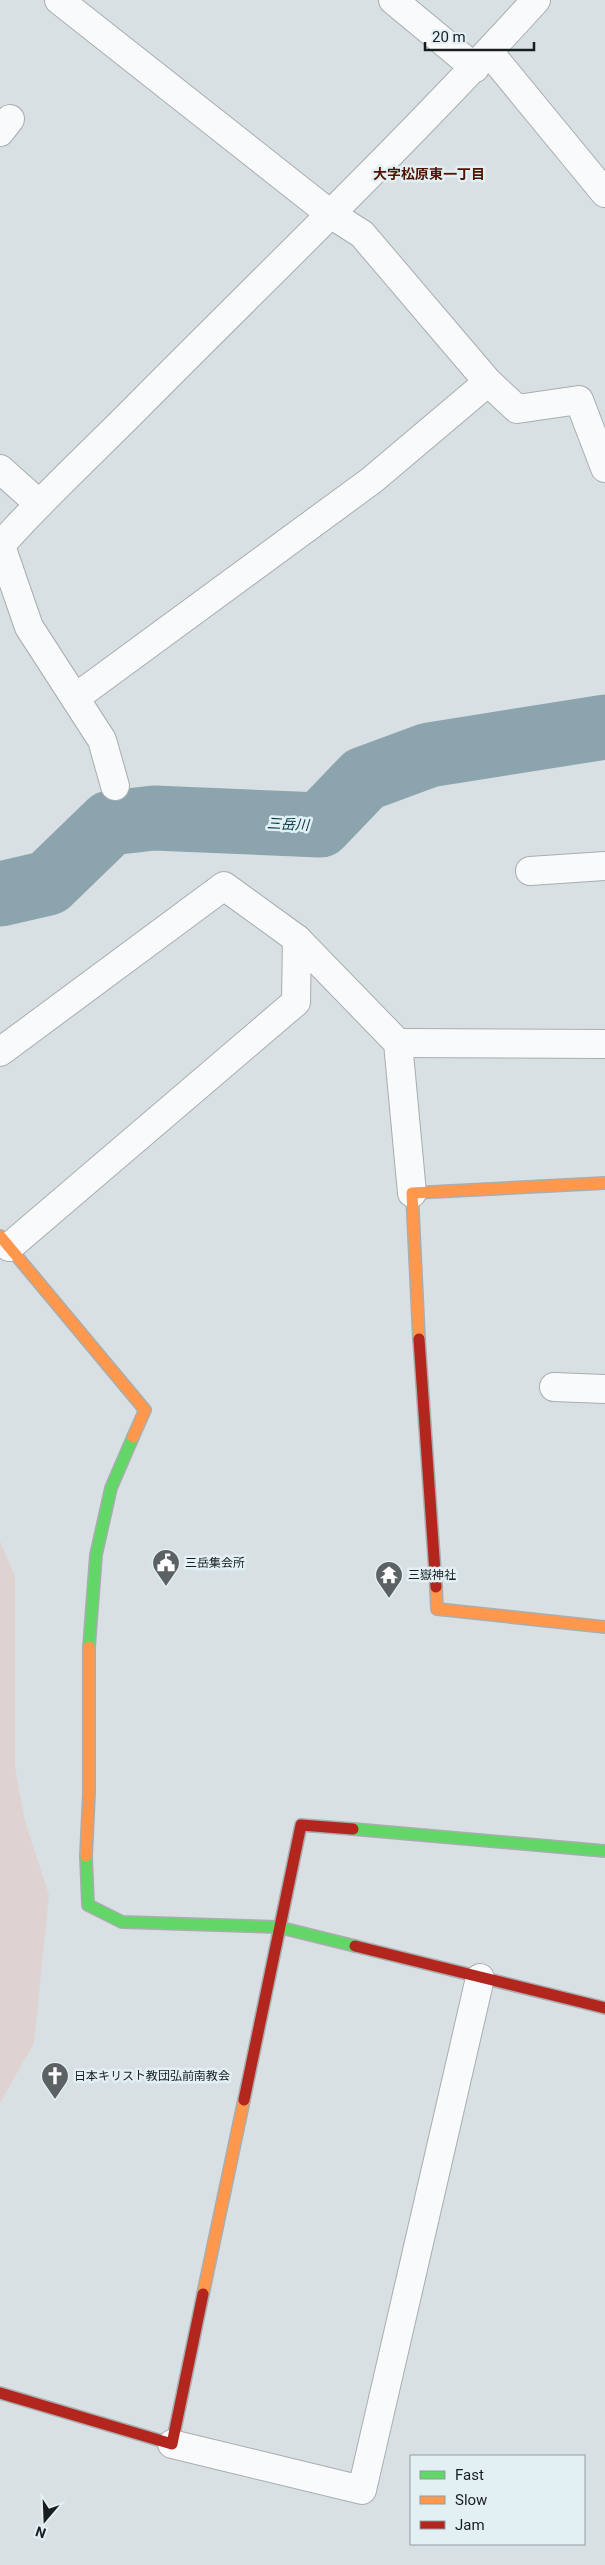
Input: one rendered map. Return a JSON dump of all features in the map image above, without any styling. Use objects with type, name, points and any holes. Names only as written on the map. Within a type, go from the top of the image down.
[{"type":"street","points":[[59,0],[329,213],[362,234],[488,382],[517,409],[579,400],[605,468]]},
{"type":"street","points":[[393,0],[482,60],[605,193]]},
{"type":"street","points":[[115,786],[102,740],[29,627],[0,546],[38,503],[125,419],[482,60],[536,0]]},
{"type":"street","points":[[75,698],[372,480],[488,382]]},
{"type":"street","points":[[0,469],[38,503]]},
{"type":"street","points":[[530,871],[605,866]]},
{"type":"street","points":[[0,1052],[224,886],[297,939],[398,1043],[412,1192],[417,1308],[437,1609],[605,1626]]},
{"type":"street","points":[[297,939],[296,1002],[5,1241],[145,1410],[111,1488],[96,1555],[88,1662],[89,1793],[86,1859],[88,1905],[122,1922],[278,1927],[605,2008]]},
{"type":"street","points":[[398,1043],[605,1044]]},
{"type":"street","points":[[412,1192],[605,1183]]},
{"type":"street","points":[[554,1387],[605,1389]]},
{"type":"street","points":[[172,2444],[278,1927],[301,1825],[605,1851]]},
{"type":"street","points":[[0,2393],[172,2444],[362,2490],[480,1978]]},
{"type":"shaded area","points":[[0,1541],[15,1576],[15,1767],[25,1821],[49,1895],[34,2043],[0,2103]]},
{"type":"waterway","name":"三岳川","points":[[0,894],[48,883],[110,823],[154,818],[320,825],[364,779],[429,755],[605,727]]},
{"type":"traffic: fast","points":[[89,1647],[96,1555],[111,1488],[133,1437]]},
{"type":"traffic: fast","points":[[353,1829],[605,1851]]},
{"type":"traffic: fast","points":[[86,1856],[88,1905],[122,1922],[278,1927],[355,1946]]},
{"type":"traffic: slow","points":[[419,1339],[412,1193],[605,1183]]},
{"type":"traffic: slow","points":[[0,1236],[145,1410],[133,1437]]},
{"type":"traffic: slow","points":[[436,1587],[437,1609],[605,1627]]},
{"type":"traffic: slow","points":[[86,1856],[89,1793],[89,1647]]},
{"type":"traffic: slow","points":[[203,2294],[244,2100]]},
{"type":"traffic: jam","points":[[419,1339],[436,1587]]},
{"type":"traffic: jam","points":[[244,2100],[301,1825],[353,1829]]},
{"type":"traffic: jam","points":[[355,1946],[605,2008]]},
{"type":"traffic: jam","points":[[0,2393],[172,2444],[203,2294]]},
{"type":"place","name":"三岳集会所","points":[[166,1587]]},
{"type":"place","name":"三嶽神社","points":[[389,1599]]},
{"type":"place","name":"日本キリスト教団弘前南教会","points":[[55,2100]]},
{"type":"district","name":"大字松原東一丁目","points":[[429,174]]}]
